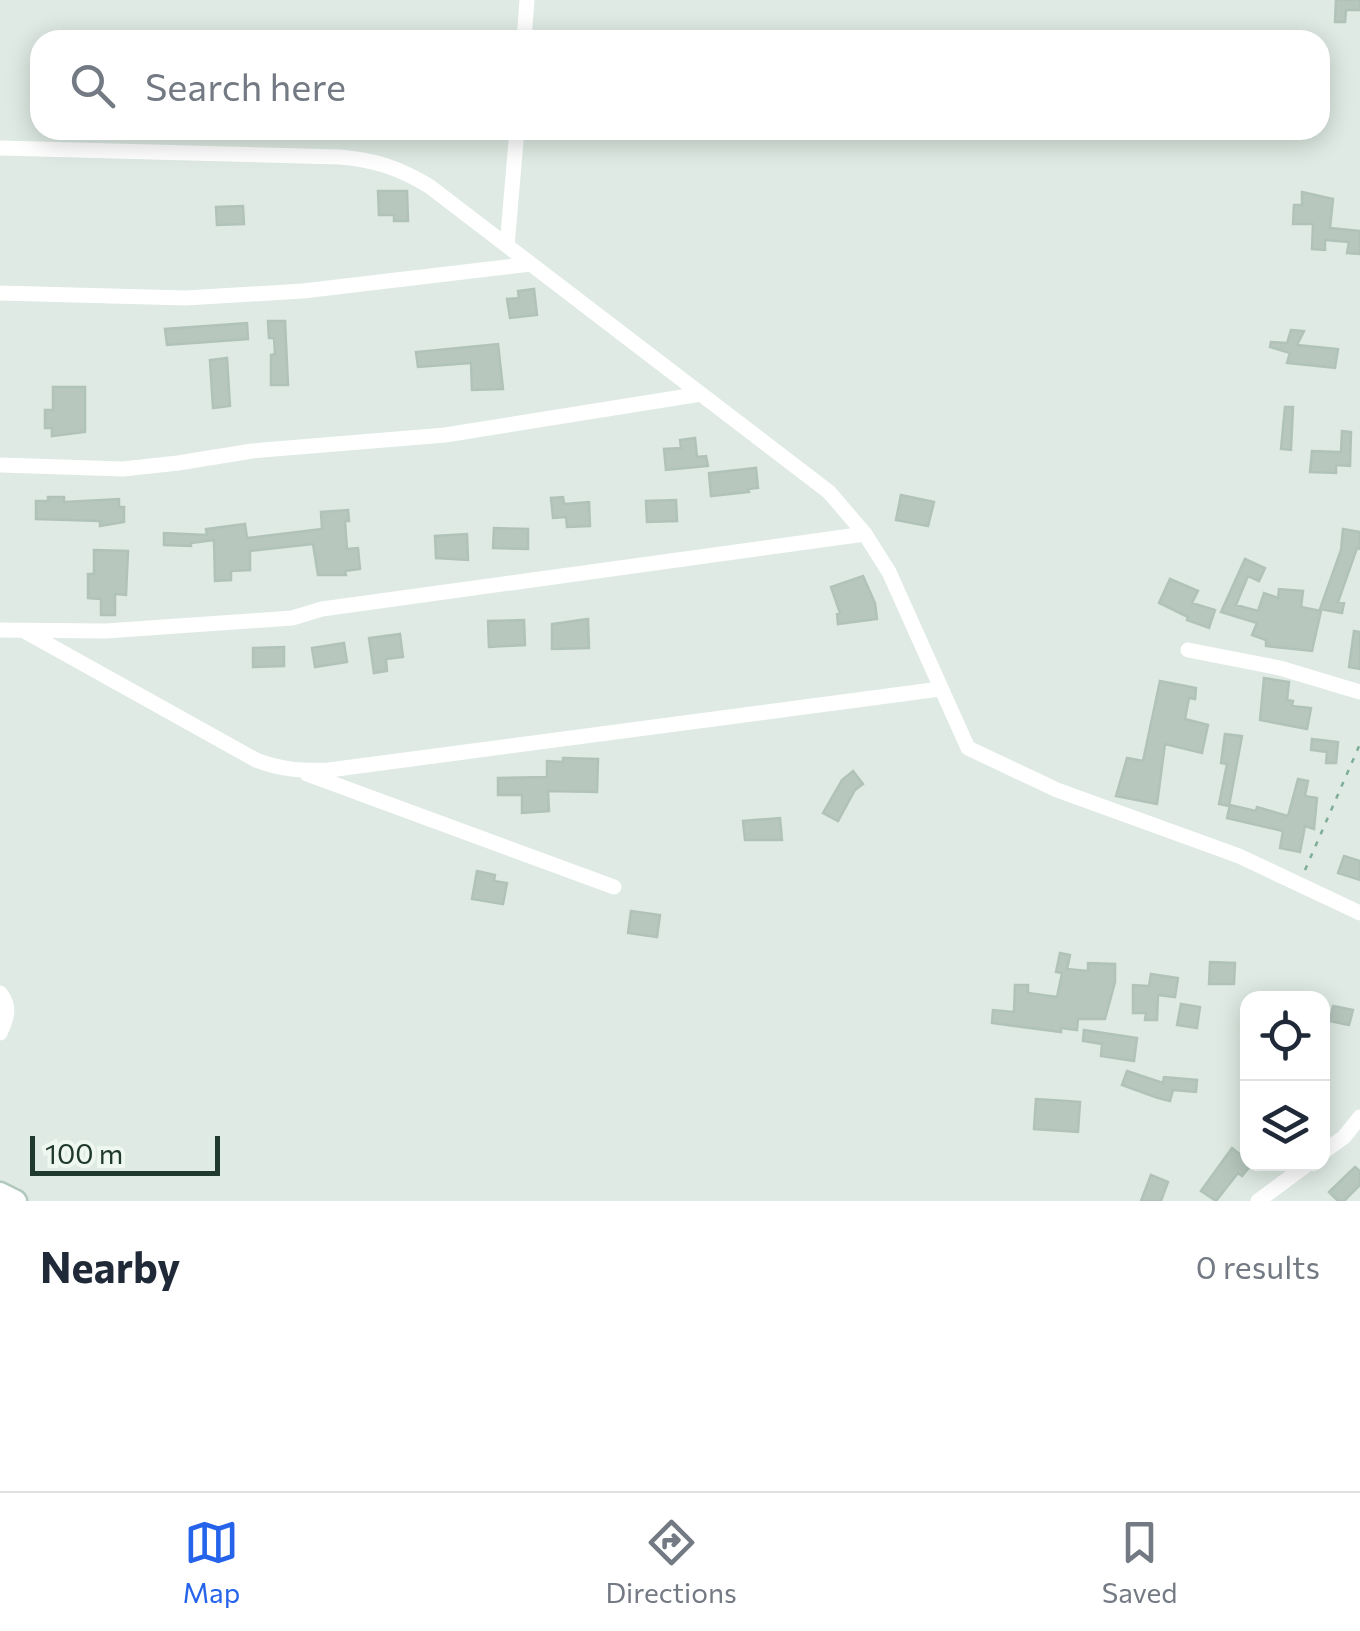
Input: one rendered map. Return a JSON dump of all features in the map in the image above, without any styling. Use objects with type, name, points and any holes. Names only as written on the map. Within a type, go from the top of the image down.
[{"type":"main road","points":[[0,1193],[16,1201]]},
{"type":"street","points":[[525,30],[527,0]]},
{"type":"street","points":[[508,246],[516,140]]},
{"type":"street","points":[[0,148],[370,160],[398,168],[429,186],[829,492],[865,534],[889,572],[963,743],[980,756],[1128,818],[1209,844],[1360,913]]},
{"type":"street","points":[[0,293],[186,298],[302,291],[531,264]]},
{"type":"street","points":[[0,465],[122,469],[252,452],[445,435],[701,394]]},
{"type":"street","points":[[0,630],[106,631],[292,618],[322,609],[865,534]]},
{"type":"street","points":[[26,632],[256,760],[299,771],[940,689]]},
{"type":"street","points":[[1188,650],[1280,668],[1360,692]]},
{"type":"street","points":[[299,771],[614,887]]},
{"type":"street","points":[[0,994],[7,1002],[8,1015],[0,1033]]},
{"type":"street","points":[[1330,1147],[1360,1117]]},
{"type":"street","points":[[1258,1201],[1299,1171]]},
{"type":"path","points":[[1299,886],[1360,744]]},
{"type":"building","points":[[1336,0],[1360,0],[1360,10],[1346,10],[1345,22],[1335,22]]},
{"type":"building","points":[[378,191],[407,191],[408,221],[394,221],[394,215],[379,215]]},
{"type":"building","points":[[1302,192],[1333,199],[1330,228],[1360,231],[1360,254],[1347,253],[1349,242],[1325,240],[1325,250],[1312,249],[1313,224],[1293,224],[1294,205],[1302,205]]},
{"type":"building","points":[[243,206],[244,224],[217,225],[216,207]]},
{"type":"building","points":[[534,289],[537,315],[510,318],[507,299],[519,298],[518,291]]},
{"type":"building","points":[[268,321],[285,321],[288,385],[271,385],[271,355],[275,354]]},
{"type":"building","points":[[247,323],[248,339],[167,345],[165,329]]},
{"type":"building","points":[[1291,330],[1304,331],[1297,345],[1338,349],[1335,368],[1287,363],[1290,353],[1270,347],[1271,342],[1287,343]]},
{"type":"building","points":[[498,344],[503,389],[472,390],[471,363],[418,367],[416,352]]},
{"type":"building","points":[[227,358],[230,406],[213,408],[210,360]]},
{"type":"building","points":[[53,387],[85,387],[85,432],[52,436],[52,428],[45,428],[45,410],[53,410]]},
{"type":"building","points":[[1285,407],[1293,407],[1291,450],[1281,449]]},
{"type":"building","points":[[1342,431],[1351,432],[1350,466],[1336,465],[1336,473],[1310,472],[1312,451],[1341,452]]},
{"type":"building","points":[[695,438],[697,457],[706,456],[708,466],[666,470],[664,449],[681,448],[680,440]]},
{"type":"building","points":[[756,468],[758,488],[711,496],[709,473]]},
{"type":"building","points":[[901,495],[934,502],[928,526],[896,520]]},
{"type":"building","points":[[48,497],[64,497],[64,502],[119,499],[119,507],[124,507],[124,522],[100,526],[100,521],[36,519],[36,501],[48,501]]},
{"type":"building","points":[[563,497],[564,504],[589,502],[590,526],[567,527],[566,517],[553,518],[551,498]]},
{"type":"building","points":[[676,500],[677,521],[647,522],[646,501]]},
{"type":"building","points":[[348,510],[347,549],[358,548],[360,569],[345,571],[346,575],[318,575],[313,544],[250,551],[250,570],[231,571],[231,580],[215,581],[214,540],[191,546],[164,545],[164,533],[207,535],[206,529],[245,524],[247,538],[322,529],[321,512]]},
{"type":"building","points":[[494,528],[528,529],[528,549],[493,548]]},
{"type":"building","points":[[1343,529],[1360,532],[1360,549],[1357,548],[1338,602],[1344,603],[1342,613],[1320,609],[1341,550]]},
{"type":"building","points":[[467,534],[468,560],[436,558],[435,536]]},
{"type":"building","points":[[94,550],[128,551],[126,595],[115,594],[115,615],[101,615],[101,599],[88,598]]},
{"type":"building","points":[[1245,559],[1265,568],[1259,581],[1248,576],[1236,605],[1258,611],[1264,593],[1278,598],[1279,589],[1303,591],[1301,607],[1321,611],[1312,651],[1266,646],[1266,640],[1252,635],[1257,623],[1221,612]]},
{"type":"building","points":[[863,576],[875,603],[877,619],[838,624],[840,613],[831,587]]},
{"type":"building","points":[[1170,579],[1198,591],[1192,603],[1215,610],[1209,628],[1159,603]]},
{"type":"building","points":[[588,619],[589,648],[552,649],[552,624]]},
{"type":"building","points":[[524,620],[525,645],[489,647],[488,621]]},
{"type":"building","points":[[1354,631],[1360,632],[1360,669],[1349,667]]},
{"type":"building","points":[[400,634],[403,657],[386,659],[387,671],[374,673],[369,638]]},
{"type":"building","points":[[344,643],[347,662],[315,667],[312,648]]},
{"type":"building","points":[[284,647],[284,666],[253,667],[253,648]]},
{"type":"building","points":[[1264,678],[1289,682],[1287,700],[1293,701],[1292,706],[1311,708],[1307,729],[1260,720]]},
{"type":"building","points":[[1160,681],[1196,688],[1195,699],[1189,698],[1185,719],[1208,725],[1202,753],[1165,744],[1157,804],[1116,796],[1127,758],[1143,761]]},
{"type":"building","points":[[1225,734],[1242,736],[1229,806],[1219,804],[1227,764],[1221,763]]},
{"type":"building","points":[[1312,739],[1338,742],[1336,763],[1326,763],[1327,752],[1311,750]]},
{"type":"building","points":[[563,758],[598,759],[597,792],[548,791],[549,811],[522,813],[522,795],[498,795],[498,778],[547,777],[547,761],[563,762]]},
{"type":"building","points":[[853,771],[863,784],[855,790],[838,821],[823,813],[842,780]]},
{"type":"building","points":[[1298,779],[1308,781],[1305,796],[1317,798],[1314,829],[1305,826],[1300,852],[1280,848],[1283,831],[1227,818],[1230,805],[1256,811],[1257,807],[1288,816]]},
{"type":"building","points":[[780,818],[782,840],[745,840],[743,821]]},
{"type":"building","points":[[1344,856],[1360,861],[1360,880],[1338,873]]},
{"type":"building","points":[[477,871],[507,883],[503,904],[472,899]]},
{"type":"building","points":[[631,911],[660,915],[657,937],[628,933]]},
{"type":"building","points":[[1060,953],[1070,955],[1067,969],[1088,971],[1088,963],[1115,964],[1115,982],[1105,1019],[1078,1019],[1077,1030],[1061,1028],[1061,1032],[992,1023],[993,1010],[1014,1012],[1015,985],[1028,985],[1028,993],[1057,997],[1062,973],[1056,972]]},
{"type":"building","points":[[1210,962],[1235,963],[1234,984],[1209,984]]},
{"type":"building","points":[[1151,974],[1178,978],[1175,997],[1158,995],[1157,1020],[1145,1020],[1146,1013],[1133,1013],[1133,985],[1149,986]]},
{"type":"building","points":[[1181,1004],[1200,1007],[1197,1028],[1177,1025]]},
{"type":"building","points":[[1333,1006],[1353,1010],[1349,1025],[1330,1021]]},
{"type":"building","points":[[1084,1030],[1137,1038],[1134,1061],[1101,1056],[1102,1044],[1083,1041]]},
{"type":"building","points":[[1127,1071],[1163,1083],[1164,1077],[1197,1080],[1196,1092],[1173,1090],[1170,1101],[1158,1098],[1122,1085]]},
{"type":"building","points":[[1036,1099],[1080,1102],[1078,1132],[1034,1129]]},
{"type":"building","points":[[1232,1148],[1240,1154],[1240,1171],[1246,1171],[1242,1176],[1238,1173],[1216,1201],[1201,1191]]},
{"type":"building","points":[[1355,1167],[1360,1171],[1360,1185],[1344,1201],[1338,1201],[1329,1192]]},
{"type":"building","points":[[1151,1175],[1168,1182],[1161,1201],[1141,1201]]}]
